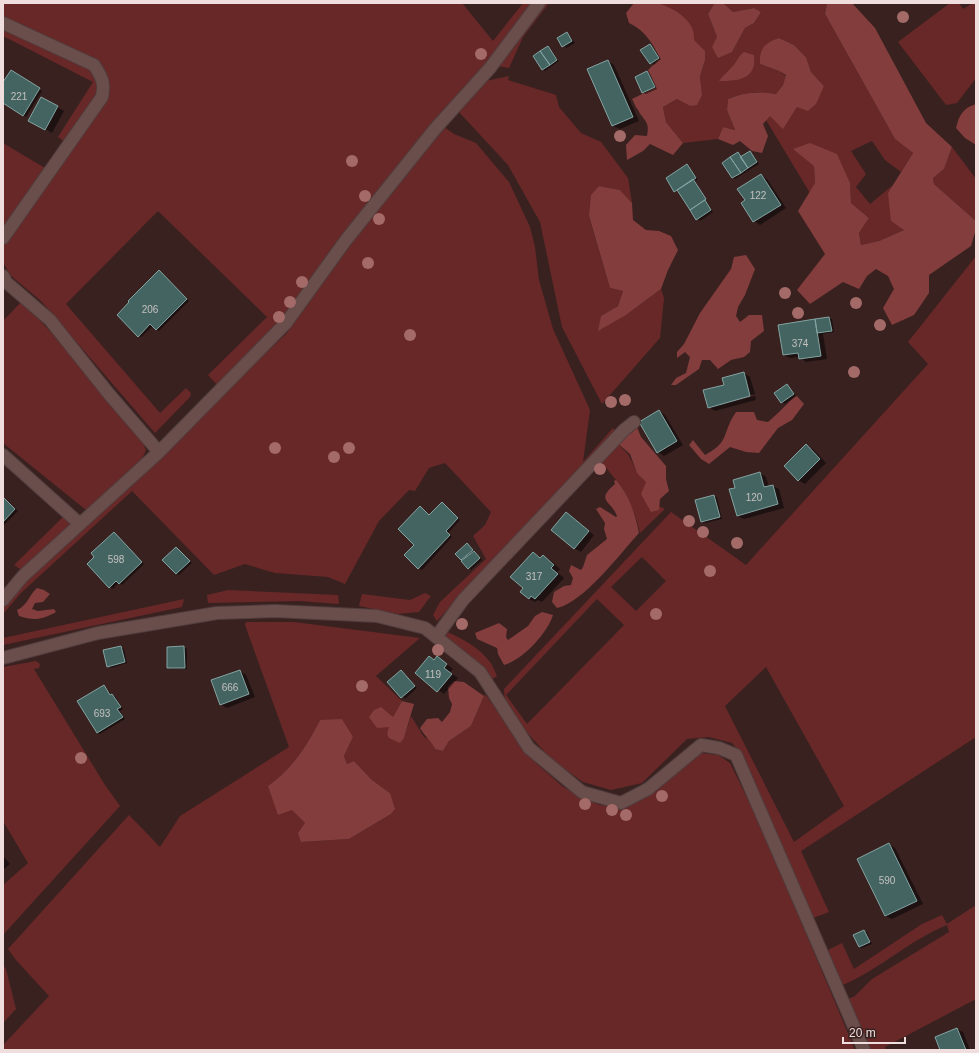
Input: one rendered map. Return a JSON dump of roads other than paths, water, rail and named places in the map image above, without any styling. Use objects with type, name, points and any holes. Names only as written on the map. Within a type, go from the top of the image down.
[{"type":"street","points":[[3,600],[23,576],[159,452],[286,323],[351,234],[435,129],[490,68],[539,3]]},
{"type":"street","points":[[3,23],[94,65],[102,77],[104,86],[102,97],[3,238]]},
{"type":"street","points":[[3,276],[6,282],[50,320],[108,394],[159,452]]},
{"type":"street","points":[[436,637],[463,600],[624,430],[634,422]]},
{"type":"street","points":[[3,455],[80,524]]},
{"type":"street","points":[[3,658],[98,633],[217,612],[275,610],[378,616],[425,628],[480,672],[529,748],[582,792],[621,803],[648,789],[701,745],[719,748],[736,755],[864,1050]]}]
